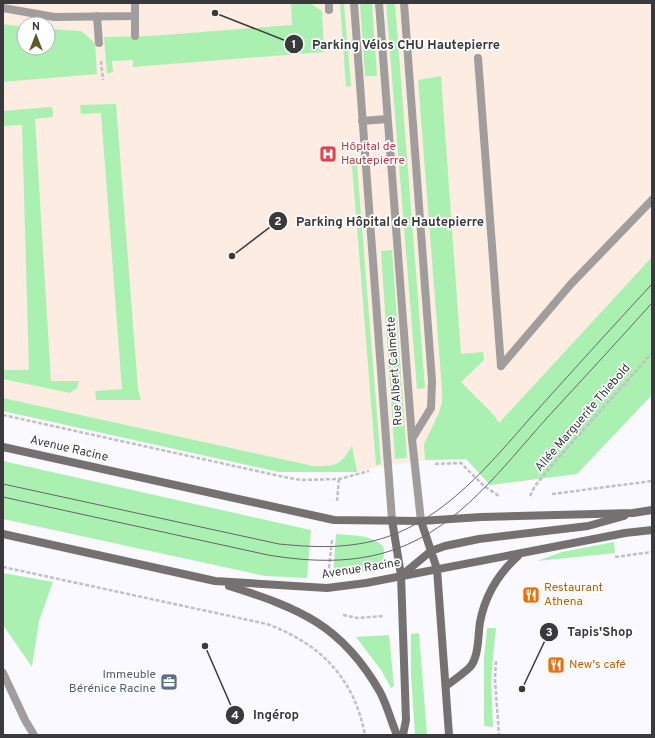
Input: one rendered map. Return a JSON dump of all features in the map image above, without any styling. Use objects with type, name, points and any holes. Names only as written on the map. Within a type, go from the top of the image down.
[{"type":"street","points":[[135,3],[135,36]]},
{"type":"street","name":"Rue Albert Calmette","points":[[354,3],[392,520],[401,575],[406,720],[403,735]]},
{"type":"street","name":"Rue Albert Calmette","points":[[379,3],[414,466],[421,521],[437,569],[449,735]]},
{"type":"street","points":[[404,3],[432,381],[431,408],[412,439]]},
{"type":"street","points":[[3,8],[54,16],[135,16]]},
{"type":"street","points":[[97,16],[99,43]]},
{"type":"street","points":[[478,58],[501,366],[571,284],[652,200]]},
{"type":"street","points":[[362,121],[387,119]]},
{"type":"street","name":"Avenue Racine","points":[[3,447],[334,520],[421,521],[481,516],[633,513],[652,510]]},
{"type":"street","points":[[401,575],[431,551],[479,540],[588,526],[633,513]]},
{"type":"street","name":"Avenue Racine","points":[[3,534],[215,582],[327,588],[366,583],[401,575],[518,555],[625,533],[652,530]]},
{"type":"street","points":[[446,686],[471,666],[481,620],[495,582],[507,566],[518,555]]},
{"type":"street","points":[[215,582],[272,600],[305,614],[336,635],[360,662],[380,693],[397,735]]},
{"type":"street","points":[[3,673],[24,720],[34,735]]},
{"type":"path","name":"Allée Marguerite Thiebold","points":[[530,496],[535,486],[552,465],[652,353]]},
{"type":"path","points":[[3,415],[284,478],[300,480],[339,479],[327,588]]},
{"type":"path","points":[[414,466],[461,463],[484,486],[495,494],[504,498]]},
{"type":"path","points":[[545,495],[652,481]]},
{"type":"path","points":[[523,497],[537,496]]},
{"type":"path","points":[[613,557],[652,552]]},
{"type":"path","points":[[3,567],[267,624],[278,628],[307,642],[334,667],[348,686],[358,707],[365,735]]},
{"type":"path","points":[[496,659],[495,679],[499,735]]},
{"type":"shaded area","name":"Hôpital de Hautepierre","points":[[3,3],[652,3],[652,260],[466,459],[425,460],[377,467],[357,472],[279,472],[3,411]]},
{"type":"green space","points":[[291,3],[310,3],[322,11],[324,52],[133,67],[133,60],[112,61],[113,72],[107,74],[104,37],[151,36],[292,25]]},
{"type":"green space","points":[[340,3],[344,3],[351,86],[346,87]]},
{"type":"green space","points":[[360,3],[372,3],[377,76],[365,76]]},
{"type":"green space","points":[[386,3],[395,3],[425,388],[417,389]]},
{"type":"green space","points":[[3,24],[16,26],[16,56],[56,56],[56,29],[81,31],[95,43],[97,74],[3,82]]},
{"type":"green space","points":[[441,76],[461,354],[483,352],[484,360],[461,382],[494,415],[499,423],[652,257],[652,395],[577,474],[490,485],[466,459],[425,460],[424,444],[439,413],[442,402],[442,389],[418,80]]},
{"type":"green space","points":[[116,104],[138,389],[141,400],[96,400],[95,391],[122,389],[101,113],[81,114],[80,105]]},
{"type":"green space","points":[[51,107],[53,110],[53,117],[35,119],[51,381],[79,381],[77,388],[70,393],[3,379],[3,370],[29,370],[22,125],[3,126],[3,111]]},
{"type":"green space","points":[[352,165],[357,165],[381,464],[376,465]]},
{"type":"green space","points":[[392,250],[407,458],[395,459],[381,251]]},
{"type":"green space","points":[[3,398],[313,466],[328,466],[337,464],[344,458],[352,446],[357,472],[279,472],[3,411]]},
{"type":"green space","points":[[3,461],[311,530],[307,578],[265,576],[3,519]]},
{"type":"green space","points":[[336,534],[367,537],[378,542],[383,546],[384,555],[381,562],[375,567],[359,573],[333,576]]},
{"type":"green space","points":[[614,542],[615,553],[537,561],[562,552]]},
{"type":"green space","points":[[3,573],[53,582],[39,621],[32,667],[3,625]]},
{"type":"green space","points":[[487,628],[496,628],[491,679],[493,727],[484,726],[484,658]]},
{"type":"green space","points":[[419,633],[427,735],[415,735],[411,675],[411,634]]},
{"type":"green space","points":[[389,635],[394,686],[391,688],[381,670],[356,637]]},
{"type":"tram line","points":[[3,484],[279,544],[323,547],[352,545],[381,539],[417,524],[456,496],[491,462],[652,284]]},
{"type":"tram line","points":[[3,497],[268,555],[300,559],[332,560],[380,554],[419,539],[460,511],[496,475],[652,303]]},
{"type":"place","name":"Parking Vélos CHU Hautepierre","points":[[215,13]]},
{"type":"place","name":"Hôpital de Hautepierre","points":[[328,154]]},
{"type":"place","name":"Parking Hôpital de Hautepierre","points":[[232,256]]},
{"type":"place","name":"Restaurant Athena","points":[[531,595]]},
{"type":"place","name":"Ingérop","points":[[205,646]]},
{"type":"place","name":"New's café","points":[[556,665]]},
{"type":"place","name":"Immeuble Bérénice Racine","points":[[169,682]]},
{"type":"place","name":"Tapis'Shop","points":[[522,689]]}]
